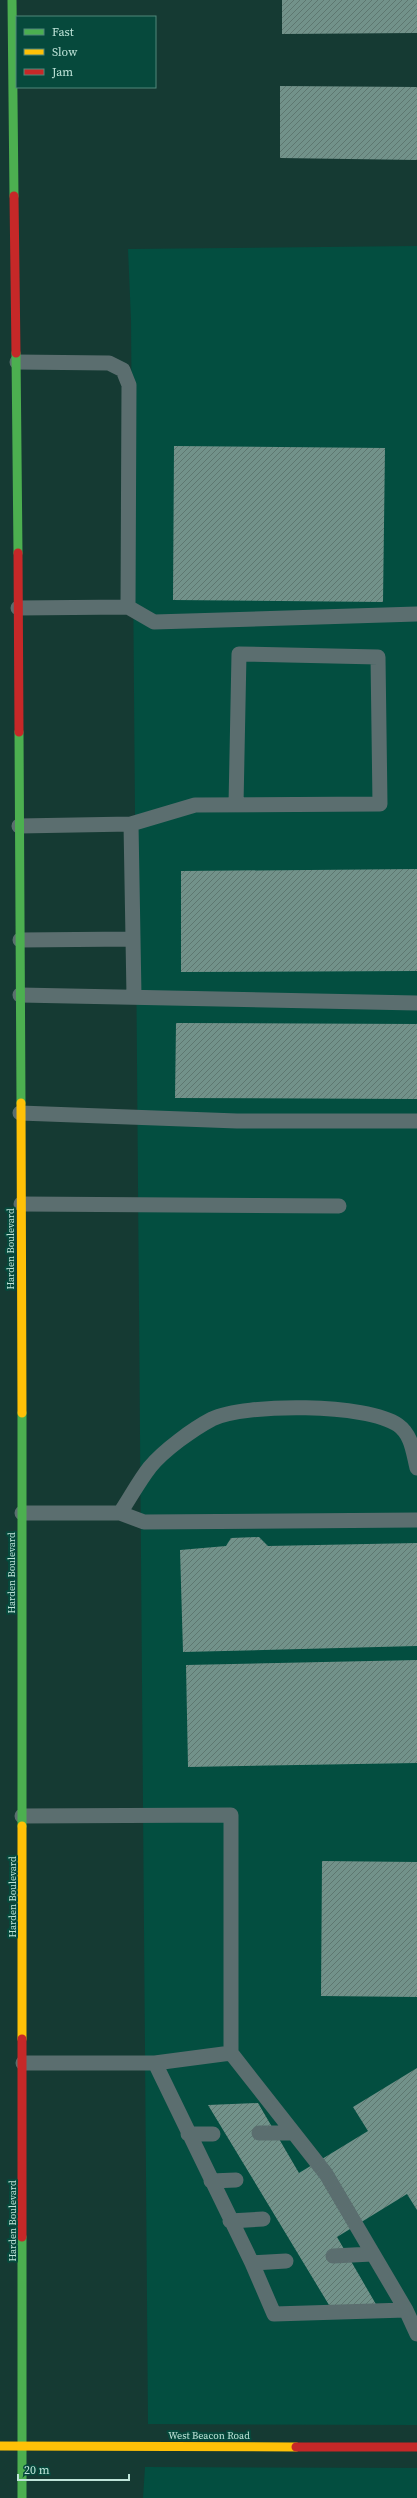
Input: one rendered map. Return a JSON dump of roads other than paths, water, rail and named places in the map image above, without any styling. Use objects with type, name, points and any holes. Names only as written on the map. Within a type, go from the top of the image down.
[{"type":"main road","name":"Harden Boulevard","points":[[12,0],[17,362],[20,940],[23,2063],[22,2498]]},
{"type":"main road","name":"West Beacon Road","points":[[0,2446],[417,2447]]},
{"type":"lane","points":[[17,362],[109,363],[123,370],[129,385],[128,607]]},
{"type":"lane","points":[[18,608],[128,607],[154,622],[417,614]]},
{"type":"lane","points":[[19,826],[131,824],[195,805],[236,805],[380,804],[378,657],[239,654],[236,805]]},
{"type":"lane","points":[[131,824],[134,996]]},
{"type":"lane","points":[[20,940],[133,939]]},
{"type":"lane","points":[[20,995],[417,1002]]},
{"type":"lane","points":[[20,1112],[237,1121],[417,1121]]},
{"type":"lane","points":[[21,1204],[339,1206]]},
{"type":"lane","points":[[120,1513],[150,1466],[188,1434],[214,1418],[257,1409],[329,1409],[374,1414],[398,1425],[410,1438],[417,1468]]},
{"type":"lane","points":[[22,1513],[120,1513],[144,1522],[417,1520]]},
{"type":"lane","points":[[22,1816],[231,1816],[231,2053],[326,2174],[406,2310],[417,2334]]},
{"type":"lane","points":[[23,2063],[155,2063],[231,2053]]},
{"type":"lane","points":[[155,2063],[188,2134],[252,2263],[274,2314],[406,2310]]},
{"type":"lane","points":[[259,2132],[294,2132]]},
{"type":"lane","points":[[188,2134],[213,2134]]},
{"type":"lane","points":[[211,2181],[236,2180]]},
{"type":"lane","points":[[230,2220],[263,2219]]},
{"type":"lane","points":[[333,2256],[372,2254]]},
{"type":"lane","points":[[252,2263],[286,2260]]}]
